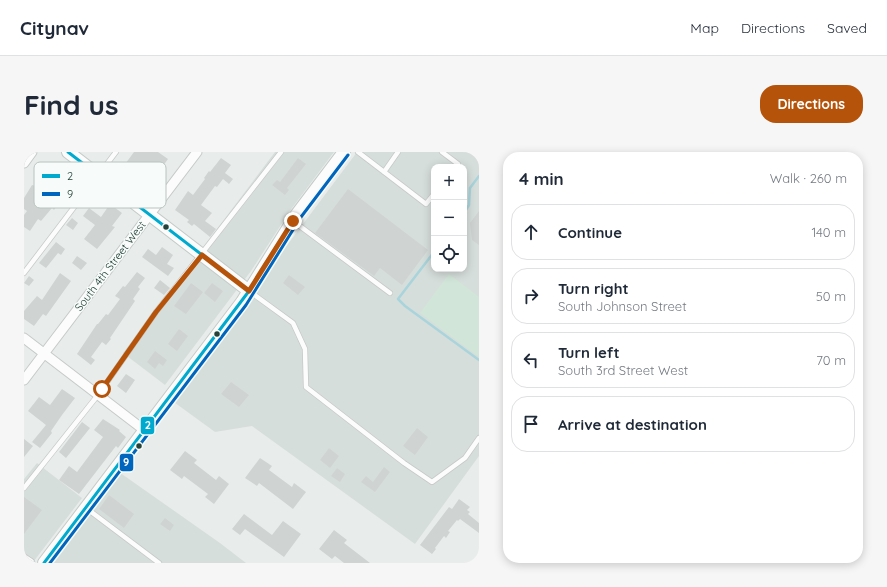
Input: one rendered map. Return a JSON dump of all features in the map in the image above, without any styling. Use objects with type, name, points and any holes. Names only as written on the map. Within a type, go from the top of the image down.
[{"type":"main road","points":[[68,152],[80,162]]},
{"type":"main road","points":[[44,563],[249,291],[293,221],[344,152]]},
{"type":"main road","points":[[141,208],[249,291]]},
{"type":"street","points":[[24,163],[32,152]]},
{"type":"street","name":"South 4th Street West","points":[[166,192],[197,152]]},
{"type":"street","name":"South 4th Street West","points":[[24,380],[154,208]]},
{"type":"street","points":[[24,338],[144,430]]},
{"type":"street","points":[[24,559],[30,563]]},
{"type":"lane","points":[[108,162],[116,152]]},
{"type":"lane","points":[[24,488],[98,395],[156,312],[281,152]]},
{"type":"lane","points":[[358,152],[426,204],[431,198]]},
{"type":"lane","points":[[384,172],[398,152]]},
{"type":"lane","points":[[442,152],[458,164]]},
{"type":"lane","points":[[24,273],[74,208]]},
{"type":"lane","points":[[293,221],[390,294]]},
{"type":"lane","points":[[249,291],[293,323],[305,349],[306,387],[404,463],[432,482],[465,458],[479,438]]},
{"type":"lane","points":[[86,508],[160,563]]},
{"type":"shaded area","points":[[275,152],[334,152],[292,208],[251,271],[165,385],[123,353]]},
{"type":"shaded area","points":[[357,152],[479,152],[479,456],[415,544],[252,426],[215,432],[171,400]]},
{"type":"shaded area","points":[[37,463],[82,498],[34,561],[24,553],[24,479]]},
{"type":"shaded area","points":[[119,472],[220,543],[246,563],[52,563]]},
{"type":"green space","points":[[449,274],[479,297],[479,357],[420,313]]},
{"type":"building","points":[[134,152],[158,152],[168,159],[166,162],[127,162]]},
{"type":"building","points":[[221,158],[231,165],[225,173],[233,179],[229,184],[223,179],[217,187],[215,186],[201,205],[212,213],[205,221],[216,229],[210,237],[194,224],[192,226],[187,222],[189,220],[175,210],[188,191],[193,195],[209,171],[210,172]]},
{"type":"building","points":[[298,158],[306,164],[287,188],[289,190],[285,195],[272,185],[277,180],[280,182]]},
{"type":"building","points":[[32,185],[34,186],[34,208],[52,208],[41,221],[38,219],[30,231],[24,227],[24,215],[27,211],[24,209],[24,198]]},
{"type":"building","points":[[348,189],[428,250],[402,285],[380,268],[374,276],[315,233]]},
{"type":"building","points":[[89,208],[101,217],[107,208],[115,208],[122,213],[112,226],[115,227],[97,249],[84,239],[95,225],[83,216]]},
{"type":"building","points":[[479,211],[479,245],[472,240],[470,223]]},
{"type":"building","points":[[72,218],[78,223],[73,230],[66,225]]},
{"type":"building","points":[[56,242],[65,249],[61,255],[58,253],[46,268],[39,263]]},
{"type":"building","points":[[162,247],[173,255],[167,264],[174,268],[168,276],[142,257],[148,249],[156,255]]},
{"type":"building","points":[[77,256],[87,263],[81,270],[72,263]]},
{"type":"building","points":[[137,272],[145,278],[138,287],[140,289],[133,299],[135,301],[110,338],[111,339],[106,345],[102,342],[91,357],[95,360],[91,365],[77,354],[97,324],[106,314],[108,315],[120,299],[115,296],[123,286],[125,287]]},
{"type":"building","points":[[60,273],[71,281],[46,316],[43,314],[34,326],[24,319],[24,311],[37,296],[42,300]]},
{"type":"building","points":[[289,275],[305,287],[298,295],[283,283]]},
{"type":"building","points":[[29,276],[34,280],[29,286],[24,283]]},
{"type":"building","points":[[160,280],[170,288],[164,295],[154,288]]},
{"type":"building","points":[[191,283],[203,292],[186,314],[174,306]]},
{"type":"building","points":[[212,283],[223,291],[215,302],[204,293]]},
{"type":"building","points":[[179,329],[188,336],[177,351],[168,344]]},
{"type":"building","points":[[155,351],[167,360],[163,366],[159,363],[155,369],[147,362]]},
{"type":"building","points":[[126,374],[135,380],[126,393],[117,386]]},
{"type":"building","points":[[231,382],[249,395],[239,407],[221,394]]},
{"type":"building","points":[[62,389],[75,398],[51,431],[52,433],[40,448],[32,442],[46,425],[28,411],[39,397],[50,405]]},
{"type":"building","points":[[103,419],[120,430],[119,431],[126,437],[118,448],[116,446],[79,494],[59,480],[69,466],[77,472],[103,437],[94,430]]},
{"type":"building","points":[[82,422],[90,428],[66,458],[59,452]]},
{"type":"building","points":[[417,428],[428,437],[415,455],[403,446]]},
{"type":"building","points":[[24,439],[33,446],[24,457]]},
{"type":"building","points":[[329,448],[339,456],[330,468],[320,460]]},
{"type":"building","points":[[185,451],[197,460],[194,463],[216,480],[219,476],[229,484],[214,504],[205,497],[208,494],[184,476],[182,479],[170,470]]},
{"type":"building","points":[[260,458],[272,466],[269,470],[292,487],[294,483],[306,492],[293,509],[259,483],[257,486],[245,478]]},
{"type":"building","points":[[384,467],[390,472],[375,492],[361,482],[366,476],[373,482]]},
{"type":"building","points":[[337,468],[345,474],[340,482],[331,476]]},
{"type":"building","points":[[109,495],[134,514],[124,528],[99,509]]},
{"type":"building","points":[[24,497],[42,510],[24,534]]},
{"type":"building","points":[[459,499],[470,507],[467,510],[470,512],[468,514],[479,523],[479,533],[460,519],[458,521],[457,520],[448,531],[450,532],[446,538],[444,536],[432,554],[420,545],[449,507],[452,509]]},
{"type":"building","points":[[244,514],[272,535],[283,521],[301,534],[284,557],[245,529],[240,535],[232,529]]},
{"type":"building","points":[[165,518],[174,525],[170,531],[160,524]]},
{"type":"building","points":[[334,530],[347,540],[344,543],[370,563],[344,563],[335,556],[332,559],[319,549]]},
{"type":"waterway","points":[[467,208],[469,205],[470,188],[479,176]]},
{"type":"waterway","points":[[431,256],[398,299],[405,306],[479,360]]},
{"type":"transit line","name":"2","points":[[68,152],[81,162]]},
{"type":"transit line","name":"9","points":[[50,563],[246,305],[301,217],[348,155]]},
{"type":"transit line","name":"2","points":[[44,563],[249,291],[141,208]]},
{"type":"route","points":[[102,389],[156,312],[202,255],[249,291],[293,221]]}]
